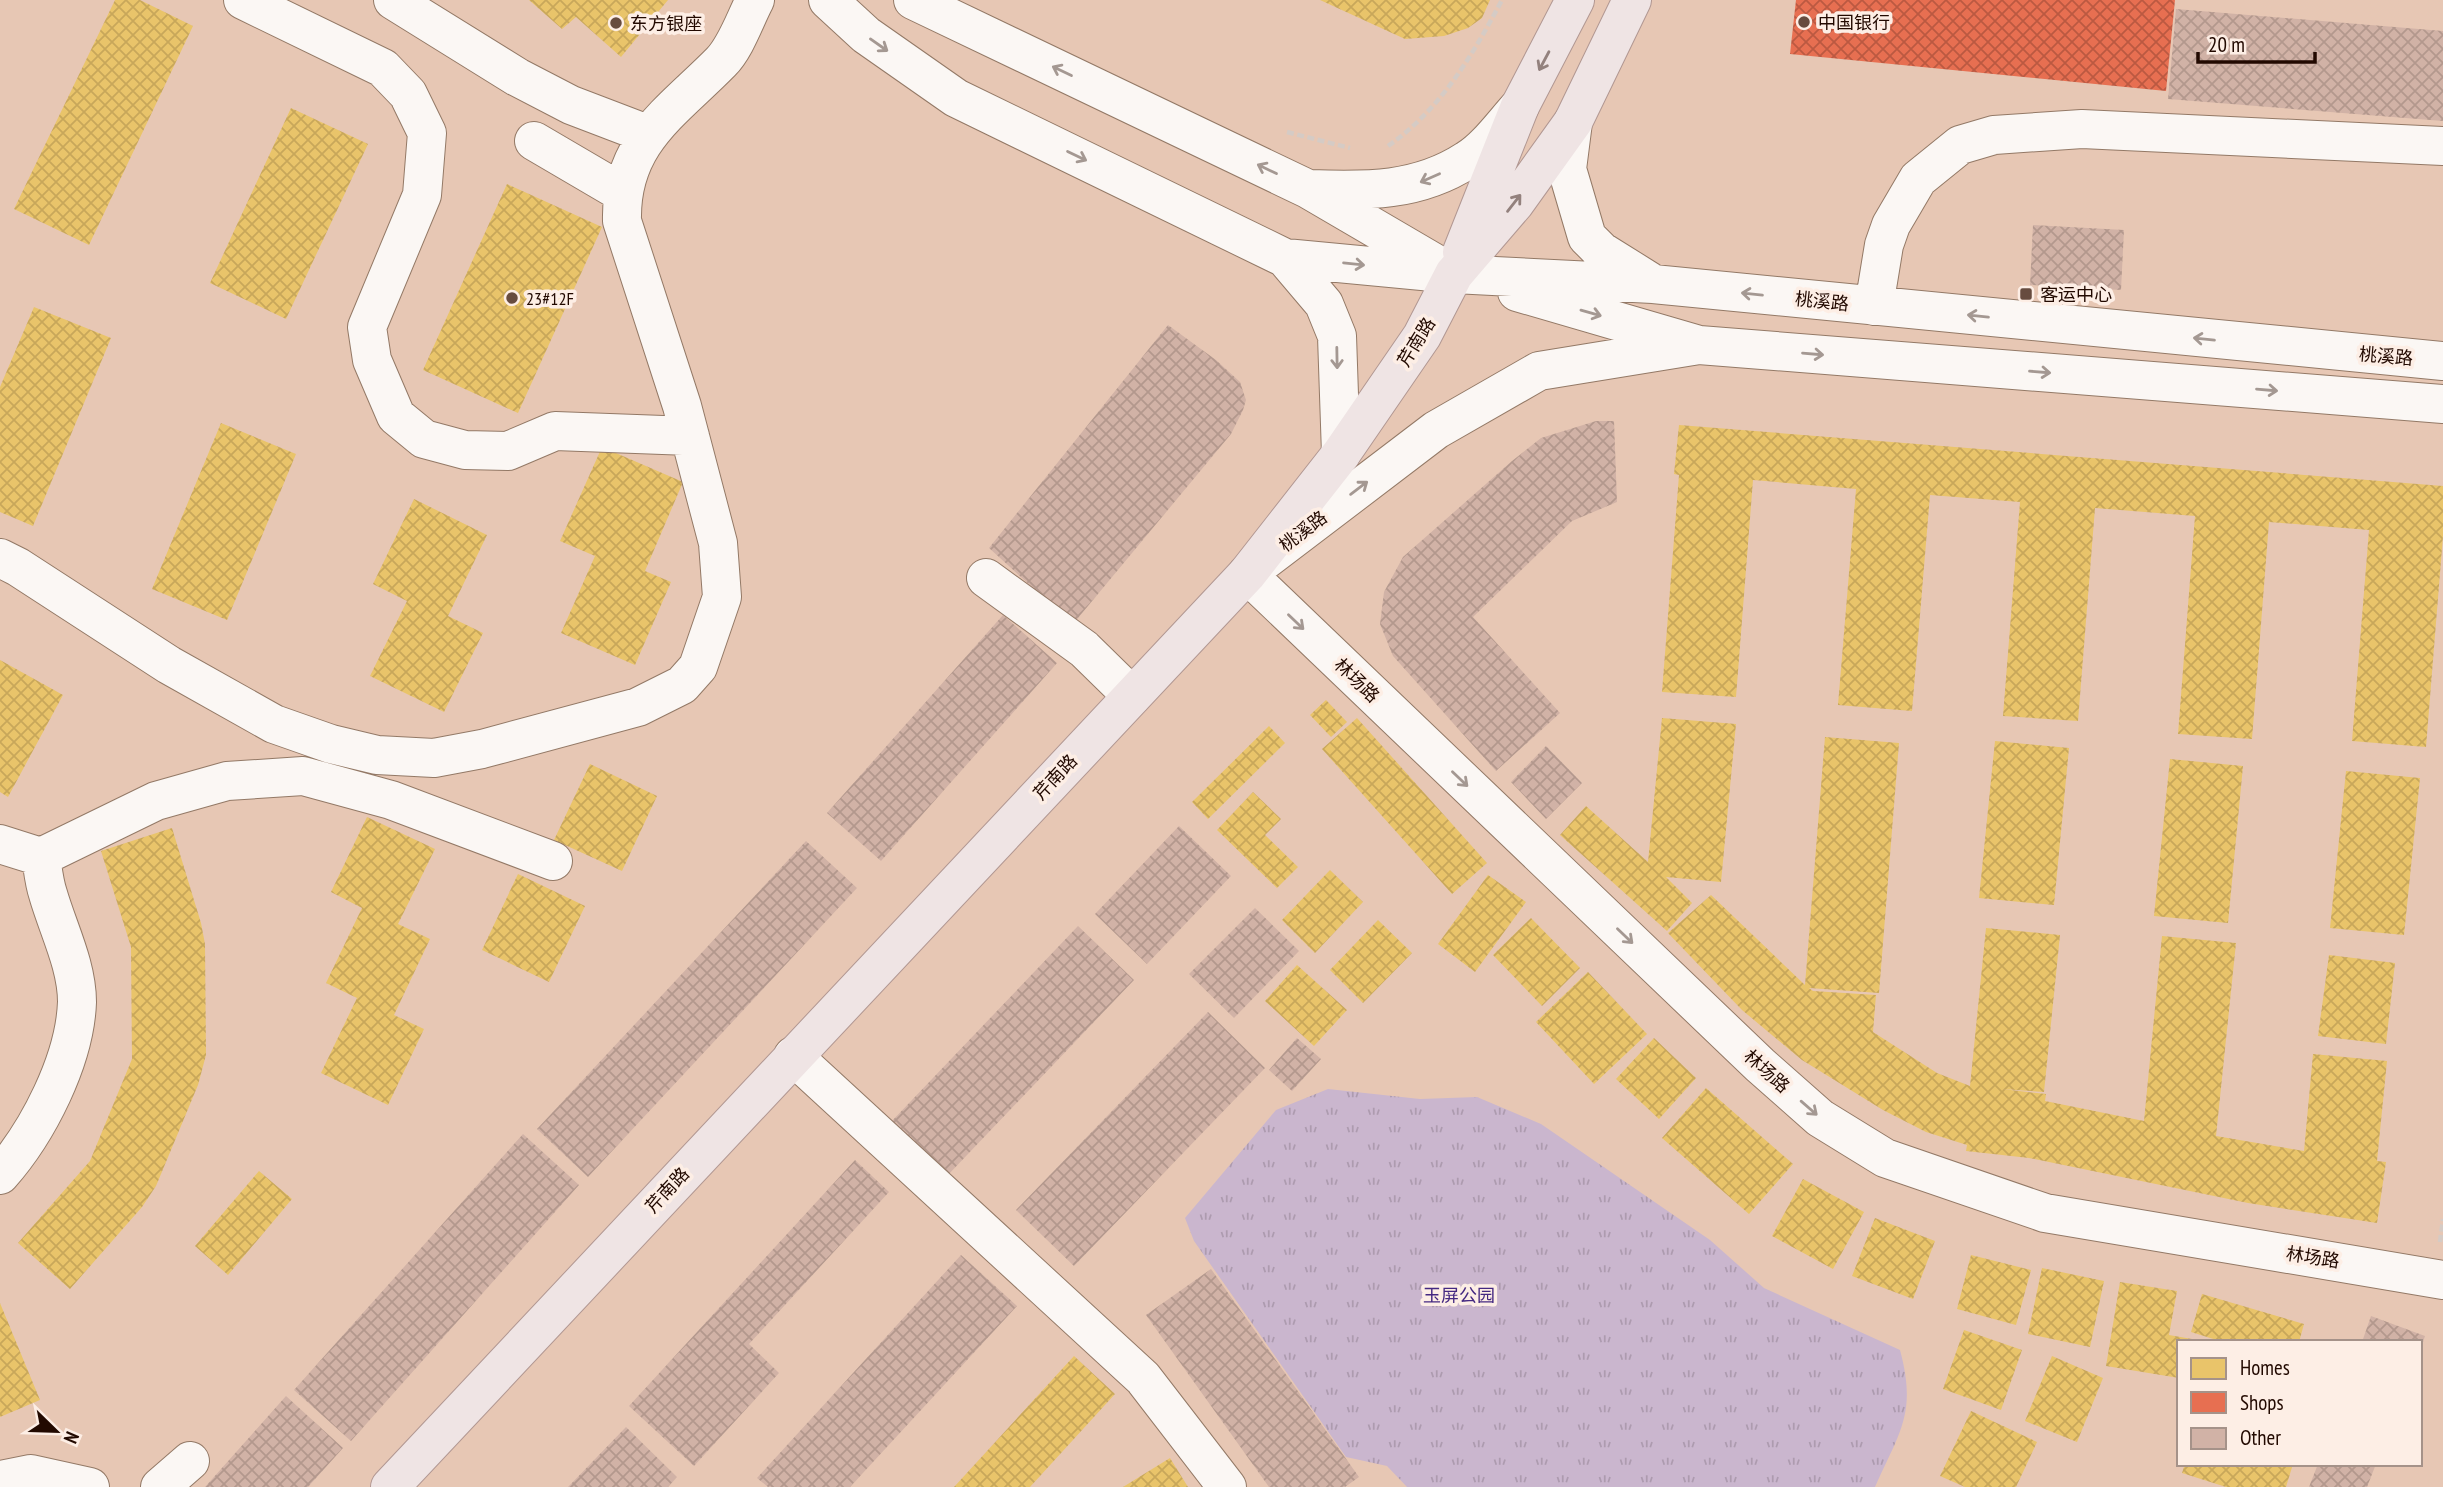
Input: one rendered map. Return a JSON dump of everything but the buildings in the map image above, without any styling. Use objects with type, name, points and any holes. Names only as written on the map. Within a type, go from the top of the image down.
[{"type":"main road","points":[[1454,274],[1520,106],[1575,0]]},
{"type":"main road","name":"芹南路","points":[[390,1487],[1247,574],[1341,454],[1422,336],[1454,274],[1516,203],[1573,121],[1632,0]]},
{"type":"street","points":[[243,0],[383,68],[408,94],[427,134],[422,195],[367,327],[372,360],[396,416],[424,439],[466,450],[508,450],[555,432],[690,436]]},
{"type":"street","points":[[393,0],[571,105],[646,134]]},
{"type":"street","points":[[0,558],[18,566],[169,665],[274,724],[331,744],[377,755],[434,758],[482,749],[638,707],[682,685],[698,667],[722,597],[718,543],[690,436],[622,220],[621,192],[646,134],[724,60],[755,0]]},
{"type":"street","points":[[828,0],[866,36],[956,98],[1285,258],[1454,274]]},
{"type":"street","points":[[913,0],[1308,189],[1454,274]]},
{"type":"street","points":[[1308,189],[1390,189],[1425,181],[1468,160],[1520,106]]},
{"type":"street","points":[[1573,121],[1567,169],[1587,237],[1608,256],[1653,284]]},
{"type":"street","points":[[1874,306],[1884,245],[1891,225],[1918,179],[1960,145],[1994,135],[2082,129],[2443,146]]},
{"type":"street","points":[[534,142],[621,192]]},
{"type":"street","points":[[1285,258],[1324,304],[1337,336],[1341,454]]},
{"type":"street","name":"桃溪路","points":[[1454,274],[1653,284],[2443,361]]},
{"type":"street","name":"桃溪路","points":[[1454,274],[1699,345],[2443,404]]},
{"type":"street","name":"桃溪路","points":[[1247,574],[1436,430],[1539,370],[1699,345]]},
{"type":"street","name":"林场路","points":[[1247,574],[1760,1065],[1820,1118],[1885,1158],[2045,1213],[2443,1280]]},
{"type":"street","points":[[986,578],[1084,649],[1132,696]]},
{"type":"street","points":[[0,844],[41,858],[156,801],[226,781],[303,776],[391,800],[553,861]]},
{"type":"street","points":[[0,1175],[37,1124],[64,1066],[77,1002],[67,948],[47,893],[41,858]]},
{"type":"street","points":[[793,1056],[1143,1378],[1227,1487]]},
{"type":"street","points":[[160,1487],[190,1461]]},
{"type":"street","points":[[0,1480],[31,1474],[90,1487]]},
{"type":"path","points":[[1380,152],[1414,128],[1441,99],[1477,47],[1502,0]]},
{"type":"path","points":[[1279,130],[1354,148]]},
{"type":"green space","name":"玉屏公园","points":[[1328,1089],[1420,1099],[1477,1097],[1541,1124],[1710,1240],[1764,1288],[1900,1350],[1907,1390],[1906,1406],[1898,1436],[1875,1487],[1407,1487],[1387,1466],[1346,1457],[1194,1241],[1185,1218],[1276,1110]]},
{"type":"place","name":"中国银行","points":[[1804,22]]},
{"type":"place","name":"东方银座","points":[[616,23]]},
{"type":"place","name":"客运中心","points":[[2026,294]]},
{"type":"place","name":"23#12F","points":[[512,298]]}]
